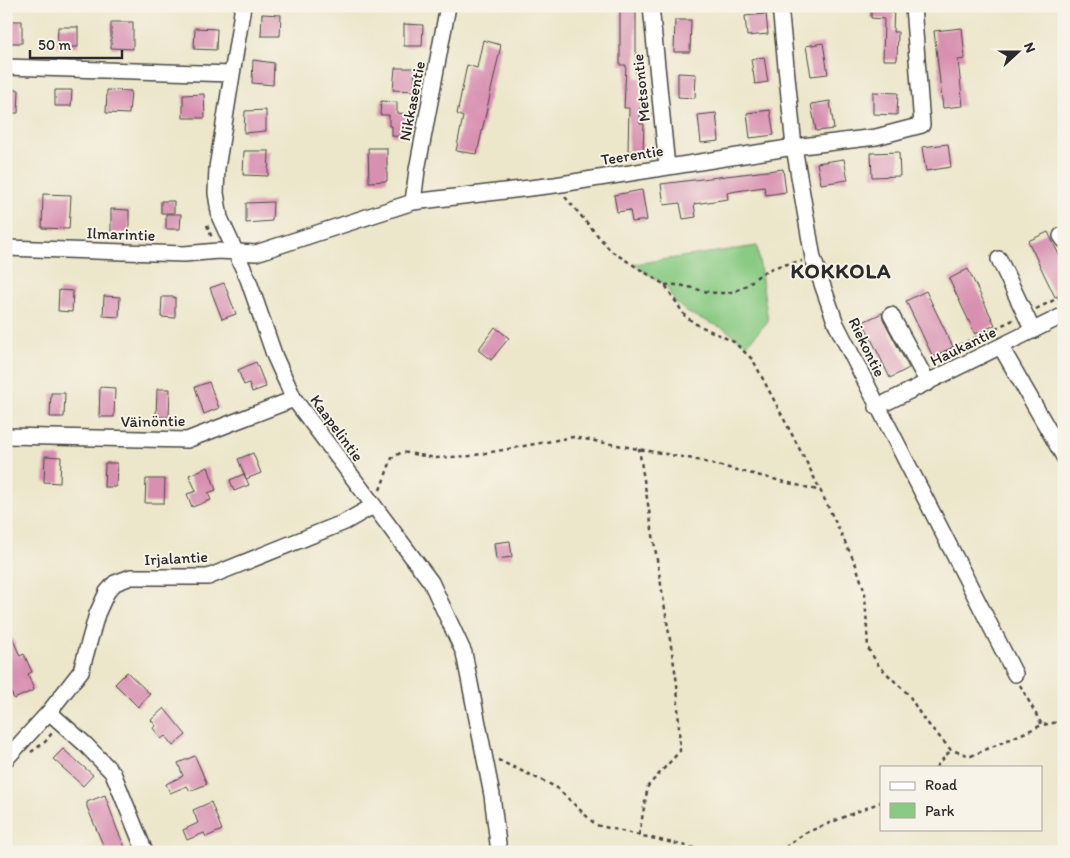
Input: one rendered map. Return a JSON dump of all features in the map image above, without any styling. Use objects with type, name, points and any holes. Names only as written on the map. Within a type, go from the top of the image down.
[{"type":"street","name":"Kaapelintie","points":[[243,6],[217,168],[216,193],[220,218],[248,279],[275,357],[294,399],[431,582],[464,653],[499,852]]},
{"type":"street","name":"Nikkasentie","points":[[413,202],[417,170],[448,6]]},
{"type":"street","name":"Metsontie","points":[[651,6],[667,167]]},
{"type":"street","name":"Riekontie","points":[[780,6],[794,147],[813,258],[836,324],[1015,674]]},
{"type":"street","name":"Teerentie","points":[[235,252],[256,253],[413,202],[555,185],[794,147],[876,137],[922,125],[913,6]]},
{"type":"street","points":[[6,67],[232,74]]},
{"type":"street","name":"Ilmarintie","points":[[6,248],[184,254],[235,252]]},
{"type":"street","points":[[999,259],[1033,331]]},
{"type":"street","name":"Haukantie","points":[[877,407],[1001,348],[1064,314]]},
{"type":"street","points":[[891,315],[928,383]]},
{"type":"street","points":[[1001,348],[1064,457]]},
{"type":"street","name":"Väinöntie","points":[[6,436],[187,440],[294,399]]},
{"type":"street","name":"Irjalantie","points":[[6,759],[54,717],[81,671],[97,614],[107,592],[115,583],[131,577],[208,576],[345,522],[373,506]]},
{"type":"street","points":[[54,717],[113,774],[145,852]]},
{"type":"path","points":[[555,185],[611,251],[665,285],[685,316],[696,324],[734,342],[753,360],[821,491],[856,565],[866,593],[868,648],[879,666],[909,695],[922,717],[951,750],[971,756],[1042,725],[1064,721]]},
{"type":"path","points":[[665,285],[673,284],[711,294],[733,292],[774,268],[813,258]]},
{"type":"path","points":[[1032,311],[1064,295]]},
{"type":"path","points":[[918,365],[1014,320]]},
{"type":"path","points":[[373,506],[392,458],[402,452],[436,458],[470,456],[573,437],[693,459],[821,491]]},
{"type":"path","points":[[639,449],[677,684],[680,751],[648,786],[639,834]]},
{"type":"path","points":[[1015,674],[1030,706],[1042,725]]},
{"type":"path","points":[[18,747],[25,754],[35,751],[45,742],[54,717]]},
{"type":"path","points":[[937,766],[951,750]]},
{"type":"path","points":[[483,753],[556,787],[596,825],[694,848],[698,852]]},
{"type":"path","points":[[779,852],[806,833],[880,802]]},
{"type":"green space","points":[[757,246],[768,321],[747,345],[725,329],[688,313],[676,303],[665,285],[634,264]]},
{"type":"building","points":[[620,6],[636,6],[636,78],[641,78],[640,124],[644,124],[643,151],[628,151],[629,108],[624,108],[626,65],[620,65]]},
{"type":"building","points":[[871,6],[894,6],[893,32],[898,32],[897,60],[883,60],[884,19],[871,18]]},
{"type":"building","points":[[262,14],[281,15],[280,36],[261,36]]},
{"type":"building","points":[[766,14],[768,34],[747,36],[745,16]]},
{"type":"building","points":[[675,20],[691,20],[690,52],[674,52]]},
{"type":"building","points":[[6,21],[22,21],[22,43],[6,43]]},
{"type":"building","points":[[111,22],[133,22],[133,49],[111,48]]},
{"type":"building","points":[[404,24],[423,25],[422,46],[404,46]]},
{"type":"building","points":[[58,27],[78,27],[78,47],[57,47]]},
{"type":"building","points":[[195,28],[217,29],[216,50],[194,49]]},
{"type":"building","points":[[962,28],[965,59],[958,60],[963,106],[943,108],[934,31]]},
{"type":"building","points":[[483,40],[501,45],[477,154],[456,151],[463,117],[457,114],[467,65],[477,68]]},
{"type":"building","points":[[823,43],[828,74],[811,76],[806,46]]},
{"type":"building","points":[[764,57],[768,82],[755,84],[751,59]]},
{"type":"building","points":[[253,60],[274,63],[273,85],[252,83]]},
{"type":"building","points":[[395,68],[415,68],[414,91],[393,90]]},
{"type":"building","points":[[678,73],[696,74],[695,98],[678,97]]},
{"type":"building","points":[[6,89],[19,90],[18,113],[6,113]]},
{"type":"building","points":[[55,90],[72,90],[71,106],[55,106]]},
{"type":"building","points":[[107,90],[131,91],[129,114],[106,113]]},
{"type":"building","points":[[873,92],[898,93],[897,115],[873,114]]},
{"type":"building","points":[[204,94],[205,118],[183,118],[183,95]]},
{"type":"building","points":[[381,101],[397,102],[397,113],[409,114],[408,137],[392,136],[392,126],[389,126],[389,115],[380,115]]},
{"type":"building","points":[[830,101],[834,129],[816,131],[811,104]]},
{"type":"building","points":[[266,110],[266,131],[244,133],[245,111]]},
{"type":"building","points":[[770,110],[774,135],[750,138],[747,113]]},
{"type":"building","points":[[716,113],[719,141],[701,143],[698,115]]},
{"type":"building","points":[[948,144],[951,167],[926,171],[922,147]]},
{"type":"building","points":[[368,148],[387,148],[387,181],[369,182]]},
{"type":"building","points":[[244,151],[269,151],[268,176],[243,175]]},
{"type":"building","points":[[899,152],[900,176],[872,177],[871,153]]},
{"type":"building","points":[[844,159],[848,180],[821,184],[817,163]]},
{"type":"building","points":[[783,169],[786,192],[766,195],[764,187],[727,193],[728,199],[694,204],[696,217],[683,219],[680,203],[664,205],[661,184]]},
{"type":"building","points":[[642,190],[647,220],[632,222],[630,210],[617,212],[614,195]]},
{"type":"building","points":[[43,194],[71,195],[69,229],[42,228]]},
{"type":"building","points":[[161,201],[174,201],[174,213],[161,213]]},
{"type":"building","points":[[273,202],[272,221],[246,223],[246,203]]},
{"type":"building","points":[[111,209],[129,210],[129,233],[111,233]]},
{"type":"building","points":[[166,214],[181,214],[180,229],[166,229]]},
{"type":"building","points":[[1048,232],[1064,265],[1064,293],[1055,297],[1028,241]]},
{"type":"building","points":[[968,269],[995,325],[975,334],[949,279]]},
{"type":"building","points":[[224,283],[236,314],[222,319],[210,288]]},
{"type":"building","points":[[59,290],[73,291],[72,312],[58,311]]},
{"type":"building","points":[[926,291],[953,347],[933,357],[906,301]]},
{"type":"building","points":[[104,296],[120,297],[119,317],[103,316]]},
{"type":"building","points":[[162,297],[175,297],[175,318],[161,317]]},
{"type":"building","points":[[882,313],[883,319],[909,368],[890,378],[863,322]]},
{"type":"building","points":[[495,327],[509,338],[491,360],[478,350]]},
{"type":"building","points":[[256,362],[266,387],[252,392],[249,383],[244,385],[238,370]]},
{"type":"building","points":[[209,382],[219,408],[204,414],[195,387]]},
{"type":"building","points":[[100,387],[115,388],[114,417],[99,417]]},
{"type":"building","points":[[157,389],[170,389],[169,417],[156,417]]},
{"type":"building","points":[[51,393],[65,393],[64,417],[50,417]]},
{"type":"building","points":[[253,453],[261,473],[246,479],[238,459]]},
{"type":"building","points":[[45,456],[61,457],[60,483],[44,482]]},
{"type":"building","points":[[105,463],[117,463],[116,487],[104,487]]},
{"type":"building","points":[[208,467],[216,490],[208,493],[211,500],[192,507],[187,494],[196,491],[189,475]]},
{"type":"building","points":[[244,474],[249,485],[234,491],[230,480]]},
{"type":"building","points":[[146,479],[165,479],[164,503],[145,503]]},
{"type":"building","points":[[510,541],[512,557],[496,559],[494,543]]},
{"type":"building","points":[[6,623],[20,656],[24,654],[32,672],[28,674],[34,690],[14,699],[6,680]]},
{"type":"building","points":[[127,672],[150,694],[138,707],[115,684]]},
{"type":"building","points":[[164,708],[186,735],[173,746],[165,736],[161,739],[153,728],[156,726],[151,720]]},
{"type":"building","points":[[63,749],[93,775],[83,786],[53,759]]},
{"type":"building","points":[[195,756],[207,784],[190,791],[187,786],[170,793],[166,784],[183,776],[178,763]]},
{"type":"building","points":[[105,795],[127,852],[106,852],[87,807],[87,802]]},
{"type":"building","points":[[211,802],[222,830],[206,837],[204,833],[187,840],[183,830],[198,823],[193,810]]},
{"type":"district","name":"KOKKOLA","points":[[841,270]]}]
